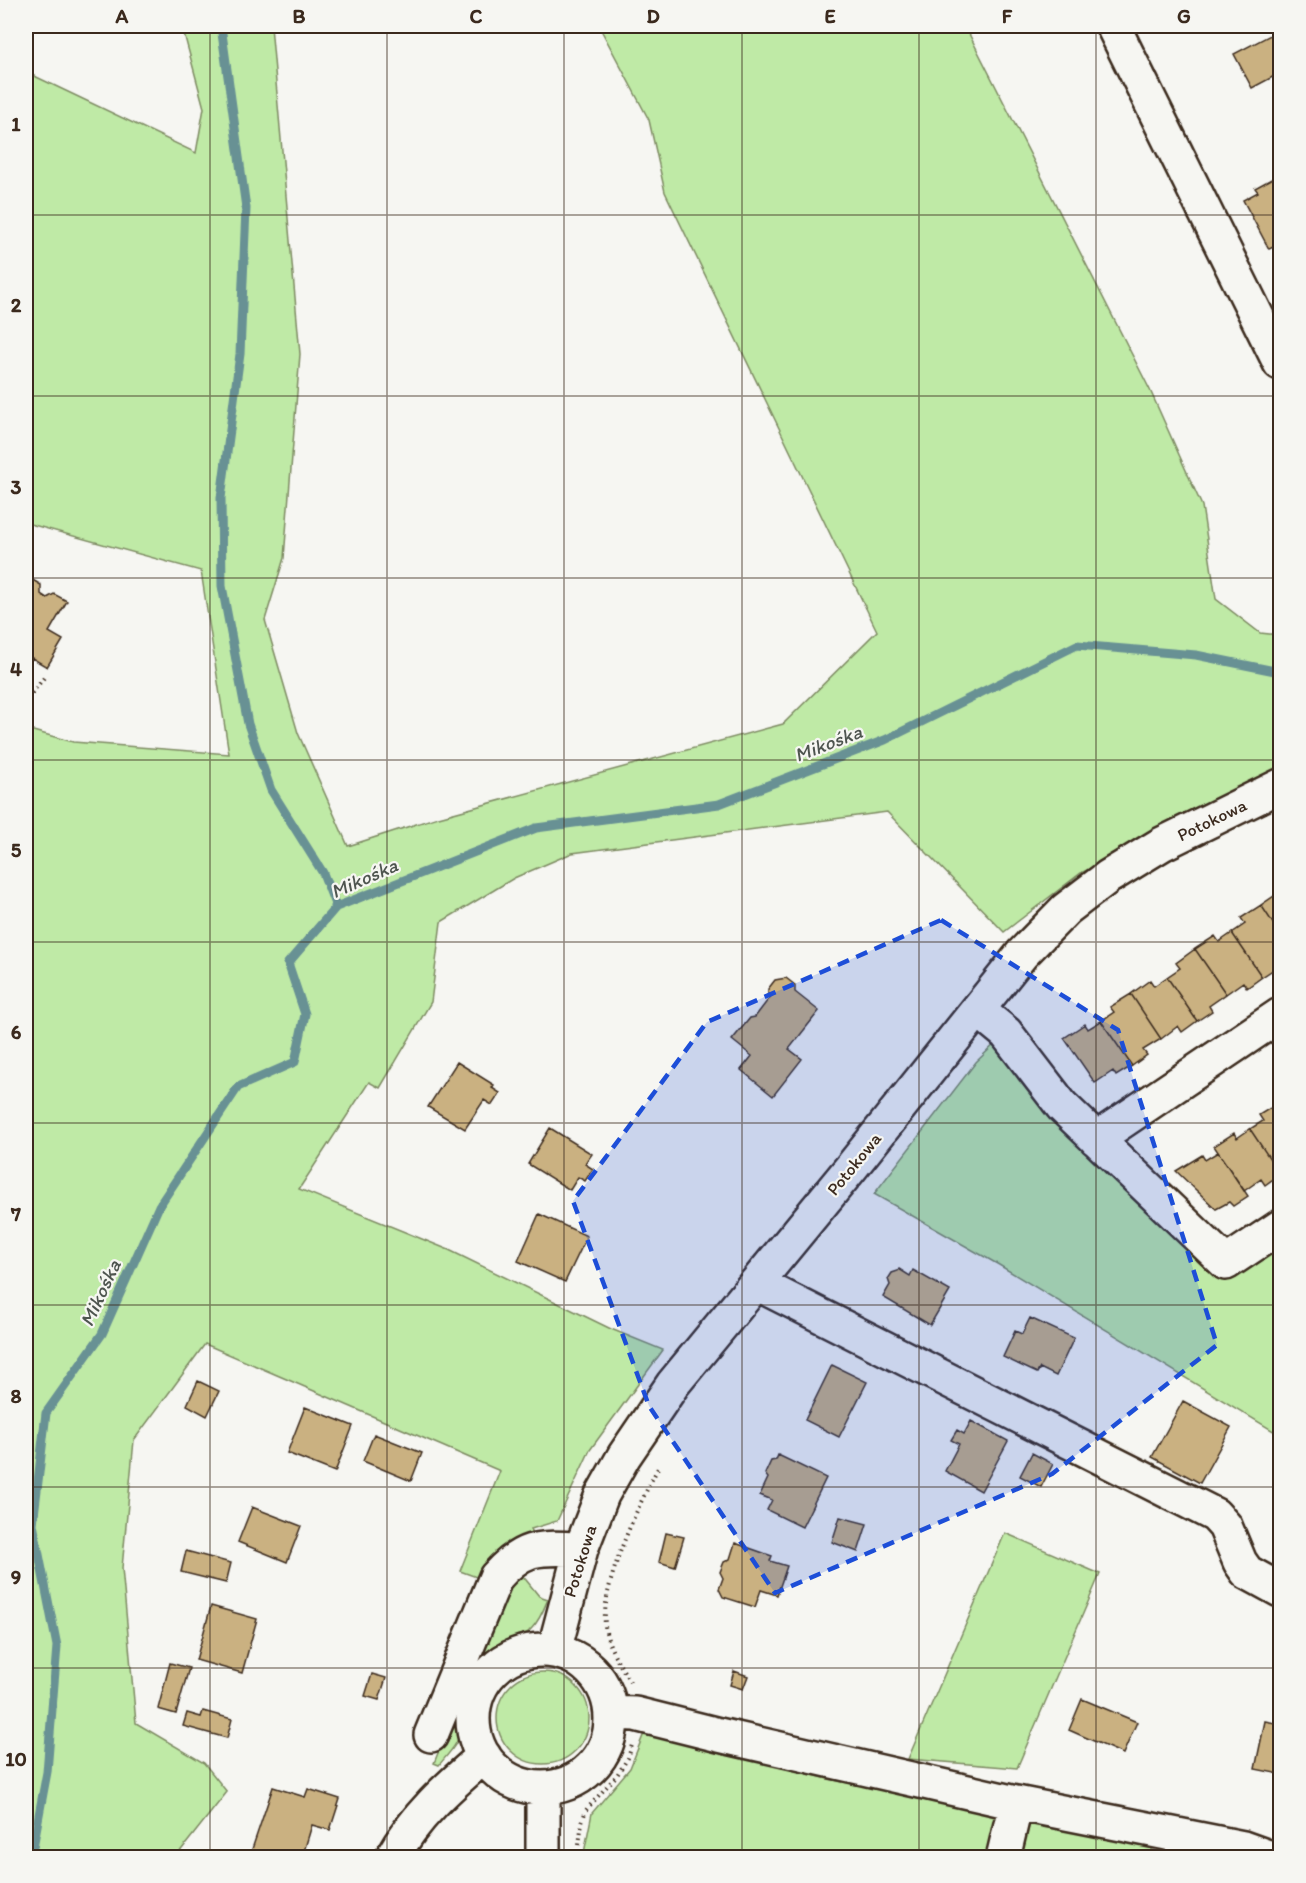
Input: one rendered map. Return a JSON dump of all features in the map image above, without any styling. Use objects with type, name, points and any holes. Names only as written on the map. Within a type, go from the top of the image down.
[{"type":"street","points":[[1113,26],[1281,363]]},
{"type":"street","name":"Potokowa","points":[[554,1651],[581,1549],[602,1495],[624,1456],[673,1384],[850,1169],[1022,954],[1066,909],[1108,877],[1162,844],[1281,786]]},
{"type":"street","points":[[978,1010],[1006,1033],[1062,1106],[1226,1263],[1281,1227]]},
{"type":"street","points":[[1096,1139],[1281,1015]]},
{"type":"street","points":[[756,1283],[1215,1515],[1225,1526],[1240,1562],[1247,1572],[1281,1590]]},
{"type":"street","points":[[431,1736],[496,1577],[508,1563],[529,1551],[541,1548],[581,1549]]},
{"type":"street","points":[[623,1714],[609,1736],[601,1757],[585,1774],[565,1784],[543,1789],[509,1780],[495,1769],[484,1756],[476,1740],[473,1722],[478,1697],[491,1673],[504,1662],[520,1654],[537,1650],[554,1651],[576,1658],[594,1672],[623,1714],[1016,1803],[1257,1853],[1281,1850]]},
{"type":"street","points":[[392,1857],[423,1811],[484,1756]]},
{"type":"street","points":[[543,1789],[543,1857]]},
{"type":"street","points":[[1003,1857],[1016,1803]]},
{"type":"path","points":[[26,695],[32,693],[46,675]]},
{"type":"path","points":[[579,1845],[586,1810],[617,1775],[628,1758],[634,1739],[623,1714],[636,1704],[630,1682],[610,1647],[605,1611],[623,1545],[645,1492],[663,1458]]},
{"type":"highlighted area","points":[[941,920],[1118,1030],[1217,1345],[1052,1474],[775,1593],[649,1406],[573,1201],[707,1022]]},
{"type":"green space","points":[[182,26],[271,26],[300,354],[284,558],[265,620],[298,733],[348,846],[435,818],[783,724],[877,631],[665,192],[649,120],[599,26],[965,26],[1150,390],[1202,506],[1216,599],[1260,633],[1280,635],[1280,769],[1239,794],[1081,873],[1004,932],[887,812],[572,853],[514,878],[441,922],[431,1002],[380,1088],[369,1082],[299,1189],[449,1250],[611,1329],[663,1350],[590,1450],[557,1521],[531,1529],[535,1537],[479,1578],[460,1571],[500,1471],[205,1344],[134,1440],[122,1568],[136,1723],[204,1763],[227,1792],[178,1854],[167,1857],[26,1857],[26,729],[73,742],[229,754],[201,571],[26,523],[26,72],[196,153],[204,108]]},
{"type":"green space","points":[[999,1040],[1051,1113],[1223,1279],[1280,1245],[1280,1435],[999,1265],[874,1194],[976,1062]]},
{"type":"green space","points":[[1005,1533],[1100,1574],[1017,1768],[908,1759]]},
{"type":"green space","points":[[518,1570],[539,1596],[548,1599],[537,1622],[526,1634],[490,1659],[478,1672],[468,1694],[464,1722],[458,1740],[439,1765],[434,1763],[493,1615]]},
{"type":"green space","points":[[543,1672],[560,1676],[575,1686],[585,1701],[589,1718],[585,1735],[575,1750],[560,1760],[543,1764],[526,1760],[511,1750],[501,1735],[497,1718],[501,1701],[511,1686],[526,1676]]},
{"type":"green space","points":[[645,1731],[828,1779],[994,1811],[1002,1827],[993,1857],[617,1858],[604,1854],[603,1857],[583,1858],[592,1813],[630,1768]]},
{"type":"green space","points":[[1030,1823],[1152,1848],[1151,1857],[1020,1858]]},
{"type":"building","points":[[1280,30],[1280,73],[1252,88],[1234,54]]},
{"type":"building","points":[[1275,177],[1277,181],[1280,180],[1280,244],[1269,249],[1243,200],[1258,192],[1255,188]]},
{"type":"building","points":[[26,576],[41,585],[41,594],[47,598],[54,594],[67,601],[49,632],[63,640],[47,667],[32,658],[28,664],[26,662]]},
{"type":"building","points":[[1280,892],[1280,934],[1261,905]]},
{"type":"building","points":[[1261,905],[1280,934],[1280,957],[1274,962],[1277,967],[1262,977],[1232,933],[1245,924],[1241,918]]},
{"type":"building","points":[[1232,933],[1262,977],[1247,988],[1243,982],[1226,994],[1195,949],[1215,936],[1219,942]]},
{"type":"building","points":[[1195,949],[1226,994],[1209,1006],[1212,1011],[1197,1021],[1167,977],[1180,968],[1176,963]]},
{"type":"building","points":[[1167,977],[1197,1021],[1182,1032],[1178,1026],[1161,1039],[1131,994],[1150,980],[1154,986]]},
{"type":"building","points":[[786,978],[795,985],[795,992],[819,1011],[789,1049],[802,1059],[773,1096],[741,1070],[752,1056],[732,1040],[750,1018],[755,1017],[771,996],[768,994],[768,989],[775,980]]},
{"type":"building","points":[[1131,994],[1161,1039],[1143,1050],[1147,1055],[1132,1066],[1101,1021],[1114,1012],[1110,1007]]},
{"type":"building","points":[[1101,1021],[1132,1066],[1116,1076],[1113,1071],[1095,1083],[1064,1038],[1085,1024],[1088,1029]]},
{"type":"building","points":[[457,1062],[494,1085],[492,1088],[500,1093],[492,1105],[484,1100],[465,1129],[428,1107]]},
{"type":"building","points":[[1280,1102],[1280,1174],[1250,1129],[1263,1121],[1259,1115]]},
{"type":"building","points":[[550,1128],[592,1154],[585,1164],[593,1169],[585,1181],[578,1177],[570,1190],[528,1164]]},
{"type":"building","points":[[1250,1129],[1280,1174],[1265,1185],[1261,1179],[1244,1191],[1214,1146],[1234,1133],[1237,1138]]},
{"type":"building","points":[[1218,1152],[1248,1196],[1233,1206],[1229,1202],[1216,1209],[1176,1171],[1202,1155],[1205,1160]]},
{"type":"building","points":[[539,1214],[587,1236],[565,1282],[518,1261]]},
{"type":"building","points":[[899,1269],[910,1276],[913,1270],[950,1291],[930,1325],[883,1297],[890,1285],[888,1279]]},
{"type":"building","points":[[1030,1318],[1074,1338],[1056,1376],[1040,1368],[1037,1373],[1003,1357],[1015,1331],[1022,1334]]},
{"type":"building","points":[[832,1365],[867,1382],[839,1437],[805,1420]]},
{"type":"building","points":[[198,1381],[219,1391],[207,1416],[187,1405]]},
{"type":"building","points":[[1183,1401],[1231,1427],[1200,1483],[1152,1457]]},
{"type":"building","points":[[305,1407],[353,1426],[335,1472],[287,1453]]},
{"type":"building","points":[[971,1421],[1008,1441],[981,1491],[945,1471],[959,1444],[951,1440],[957,1430],[964,1434]]},
{"type":"building","points":[[374,1434],[422,1453],[411,1481],[363,1461]]},
{"type":"building","points":[[1032,1453],[1053,1464],[1041,1487],[1020,1476]]},
{"type":"building","points":[[778,1455],[826,1478],[802,1527],[767,1510],[772,1500],[760,1495],[768,1478],[765,1474],[771,1461],[776,1460]]},
{"type":"building","points":[[252,1507],[301,1526],[287,1562],[238,1542]]},
{"type":"building","points":[[840,1517],[867,1524],[858,1552],[832,1542]]},
{"type":"building","points":[[666,1533],[684,1537],[675,1567],[659,1562]]},
{"type":"building","points":[[735,1543],[772,1556],[770,1561],[787,1566],[777,1595],[761,1590],[755,1607],[723,1597],[719,1589],[723,1578],[720,1572],[724,1562],[730,1559]]},
{"type":"building","points":[[186,1551],[231,1563],[226,1583],[181,1572]]},
{"type":"building","points":[[211,1606],[257,1619],[242,1673],[196,1660]]},
{"type":"building","points":[[170,1663],[189,1668],[176,1714],[158,1709]]},
{"type":"building","points":[[734,1671],[748,1676],[743,1689],[730,1685]]},
{"type":"building","points":[[372,1674],[386,1678],[379,1700],[365,1696]]},
{"type":"building","points":[[1082,1699],[1137,1722],[1123,1754],[1069,1730]]},
{"type":"building","points":[[203,1711],[232,1719],[227,1738],[183,1726],[187,1713],[201,1717]]},
{"type":"building","points":[[1265,1721],[1280,1724],[1280,1774],[1255,1769]]},
{"type":"building","points":[[273,1787],[305,1797],[308,1789],[340,1799],[330,1830],[312,1825],[302,1858],[263,1858],[251,1852]]},
{"type":"waterway","points":[[221,26],[246,208],[240,354],[221,498],[222,586],[248,724],[271,790],[323,873],[336,907]]},
{"type":"waterway","name":"Mikośka","points":[[31,1858],[47,1772],[57,1646],[33,1524],[46,1413],[102,1334],[159,1206],[238,1087],[295,1062],[305,1014],[288,963],[336,907],[536,828],[719,804],[885,740],[1077,645],[1196,655],[1280,672]]}]
